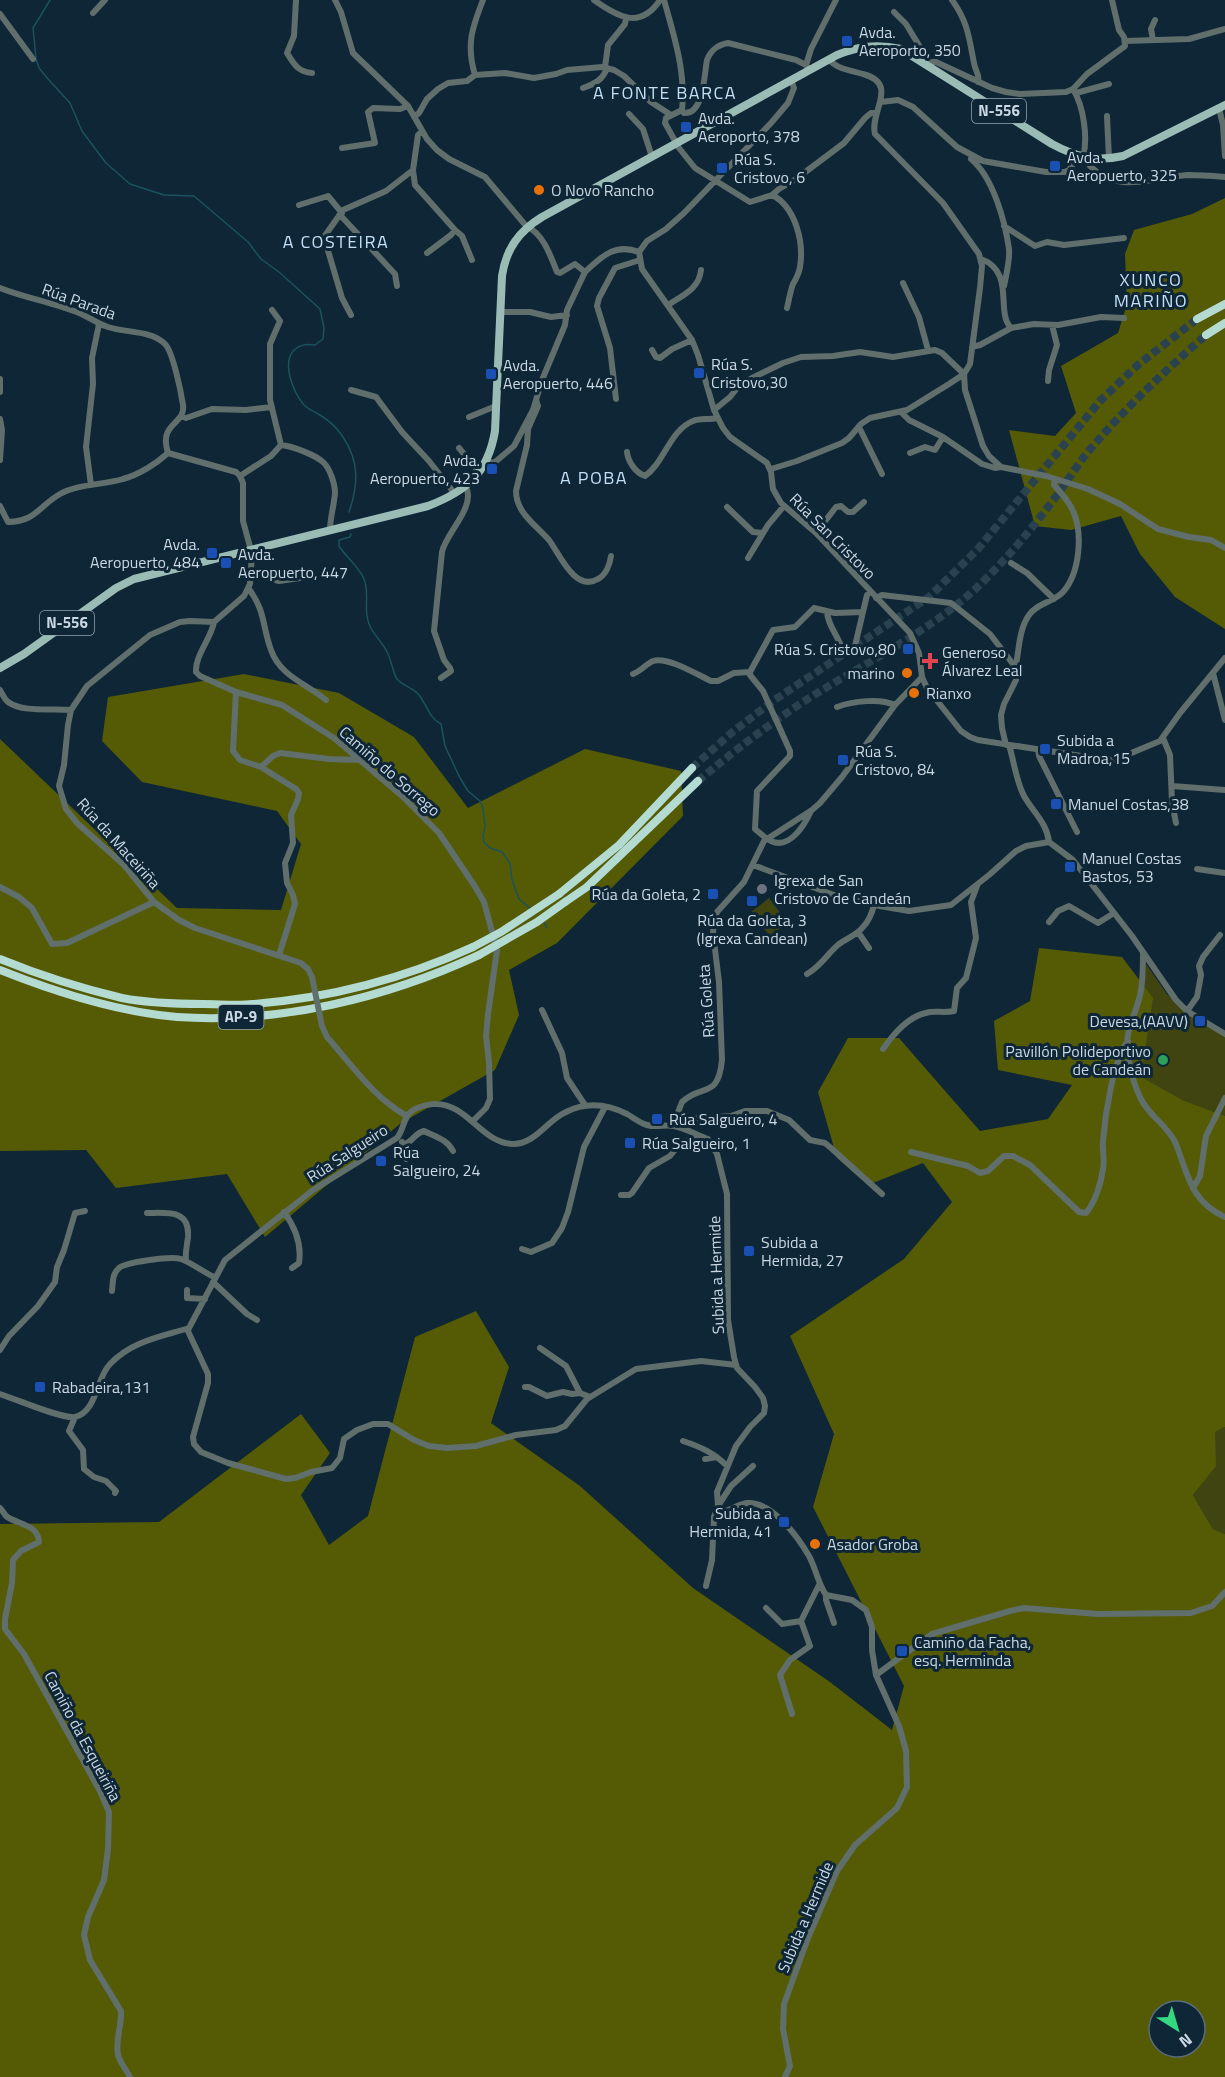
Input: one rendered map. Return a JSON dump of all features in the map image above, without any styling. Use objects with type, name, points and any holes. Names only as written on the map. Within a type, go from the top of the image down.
[{"type":"highway","points":[[1197,319],[1225,304]]},
{"type":"highway","points":[[1206,335],[1225,323]]},
{"type":"highway","name":"AP-9","points":[[0,959],[71,984],[124,998],[178,1004],[252,1005],[326,995],[374,984],[423,968],[473,947],[511,926],[560,894],[619,845],[692,768]]},
{"type":"highway","name":"AP-9","points":[[0,970],[67,993],[121,1008],[177,1017],[252,1017],[328,1005],[383,992],[427,977],[479,955],[537,922],[587,887],[698,781]]},
{"type":"main road","name":"N-556","points":[[0,668],[128,582],[250,549],[428,506],[466,487],[486,461],[493,440],[504,260],[510,248],[527,227],[791,80],[807,68],[852,48],[874,45],[901,49],[1052,144],[1084,158],[1109,159],[1137,150],[1222,107]]},
{"type":"street","points":[[93,13],[105,0]]},
{"type":"street","points":[[296,0],[294,36],[287,53],[298,69],[312,73]]},
{"type":"street","points":[[335,0],[342,12],[353,53],[408,106],[422,131],[442,155],[485,177],[527,227],[541,239],[557,272],[560,273],[575,264],[585,272]]},
{"type":"street","points":[[476,75],[470,50],[471,31],[483,0]]},
{"type":"street","points":[[594,0],[611,13],[626,18],[647,16],[662,0]]},
{"type":"street","points":[[662,0],[677,45],[684,91],[682,110]]},
{"type":"street","points":[[682,110],[690,114],[699,104],[707,60],[710,53],[722,44],[728,43],[796,60],[807,68],[811,49],[836,0]]},
{"type":"street","points":[[952,0],[970,37],[975,69],[980,78],[978,82]]},
{"type":"street","points":[[1074,91],[1087,74],[1125,46],[1112,0]]},
{"type":"street","points":[[894,12],[906,24],[920,47],[920,60],[936,62],[992,88],[1020,94],[1066,92],[1109,84]]},
{"type":"street","points":[[0,14],[33,59]]},
{"type":"street","points":[[583,88],[594,84],[604,75],[608,45],[625,24],[626,18]]},
{"type":"street","points":[[1153,40],[1151,29],[1155,20]]},
{"type":"street","points":[[1125,41],[1193,38],[1225,29]]},
{"type":"street","points":[[791,80],[794,88],[783,110],[674,223],[647,241],[639,252],[642,269],[692,340],[717,418],[730,437],[761,458],[771,469],[832,448],[849,438],[865,420],[879,415],[902,412],[964,374],[970,364],[980,288],[981,259],[971,241],[943,203],[874,134],[873,126],[881,102],[881,92],[876,80],[868,75],[834,66],[829,59]]},
{"type":"street","points":[[415,116],[427,99],[438,88],[448,83],[466,81],[476,75],[505,73],[534,78],[576,68],[606,68],[624,76],[651,102],[671,115]]},
{"type":"street","points":[[1074,91],[1085,131],[1084,158],[1100,174],[1111,181],[1124,183],[1188,176],[1225,177]]},
{"type":"street","points":[[881,102],[898,100],[913,106],[985,173],[1004,225],[1009,251],[1004,286],[1005,316],[1011,328]]},
{"type":"street","points":[[342,148],[375,143],[369,110],[373,108],[400,110],[408,106]]},
{"type":"street","points":[[1222,107],[1225,156]]},
{"type":"street","points":[[682,110],[666,118],[665,123],[676,144],[695,168],[750,202],[772,195],[796,179],[844,143],[871,113],[876,113]]},
{"type":"street","points":[[629,114],[643,129],[652,157]]},
{"type":"street","points":[[1107,116],[1109,159]]},
{"type":"street","points":[[422,131],[418,135],[413,170],[416,184],[462,236],[472,260]]},
{"type":"street","points":[[957,147],[983,161],[1046,172],[1065,172],[1084,158]]},
{"type":"street","points":[[351,315],[342,298],[325,241],[326,234],[341,214],[391,188],[413,170]]},
{"type":"street","points":[[772,195],[778,199],[794,220],[801,248],[800,269],[787,308]]},
{"type":"street","points":[[299,205],[328,196],[341,214],[395,274],[397,286]]},
{"type":"street","points":[[1004,225],[1035,246],[1047,242],[1064,245],[1124,238]]},
{"type":"street","points":[[427,253],[455,230]]},
{"type":"street","points":[[486,461],[494,463],[514,446],[533,410],[567,310],[585,272],[598,258],[614,249],[631,249],[639,252]]},
{"type":"street","points":[[981,259],[986,260],[994,269],[1004,286]]},
{"type":"street","points":[[616,399],[610,348],[597,302],[615,268],[640,261]]},
{"type":"street","points":[[668,305],[697,285],[701,270]]},
{"type":"street","points":[[903,283],[919,317],[928,350]]},
{"type":"street","name":"Rúa Parada","points":[[0,288],[81,314],[111,328],[155,337],[164,343],[170,353],[184,407],[181,416]]},
{"type":"street","points":[[272,310],[280,321],[280,326],[270,344],[272,408],[281,445]]},
{"type":"street","points":[[500,312],[530,312],[551,317],[567,315]]},
{"type":"street","points":[[972,347],[1011,328],[1034,324],[1058,325],[1101,317],[1124,318]]},
{"type":"street","points":[[91,485],[86,447],[93,384],[92,358],[99,324]]},
{"type":"street","points":[[1048,381],[1049,369],[1057,345],[1052,325]]},
{"type":"street","points":[[652,350],[656,357],[660,358],[672,349],[692,340]]},
{"type":"street","points":[[714,410],[730,398],[738,387],[752,378],[792,360],[860,352],[893,357],[935,350],[942,353],[964,374],[965,390],[983,446],[989,456],[1001,467]]},
{"type":"street","points":[[0,379],[0,392]]},
{"type":"street","points":[[351,390],[376,398],[382,403],[402,432],[456,494]]},
{"type":"street","points":[[536,400],[538,406],[528,429],[527,445],[516,491],[520,507],[556,550],[566,568],[582,580],[591,582],[597,580],[604,574],[611,562],[611,556]]},
{"type":"street","points":[[469,417],[496,406]]},
{"type":"street","points":[[168,453],[164,442],[166,435],[170,427],[181,416],[186,418],[212,409],[272,408]]},
{"type":"street","points":[[902,412],[909,420],[943,437],[982,464],[1055,479],[1088,489],[1120,504],[1158,529],[1211,540],[1225,548]]},
{"type":"street","points":[[627,452],[628,460],[637,471],[645,476],[688,423],[697,419],[717,418]]},
{"type":"street","points":[[0,419],[2,438],[0,460]]},
{"type":"street","points":[[859,427],[882,474]]},
{"type":"street","points":[[910,453],[925,447],[935,450],[943,437]]},
{"type":"street","points":[[240,476],[264,462],[281,445]]},
{"type":"street","points":[[281,445],[297,448],[324,463],[328,469],[335,494],[330,530]]},
{"type":"street","points":[[459,448],[479,472]]},
{"type":"street","points":[[0,506],[8,522],[29,519],[60,494],[124,479],[168,453],[223,468],[240,476],[243,483],[243,521],[250,549],[249,589],[214,622]]},
{"type":"street","name":"Rúa San Cristovo","points":[[771,469],[775,494],[784,506],[816,533],[914,638],[919,653],[922,677]]},
{"type":"street","points":[[1055,479],[1054,485],[1072,509],[1079,530],[1076,565],[1062,594],[1038,607],[1029,615],[1022,634],[1016,665],[1016,680],[1001,715],[1002,728],[1020,787],[1045,826],[1049,842],[1073,860],[1176,1000],[1187,1011],[1225,1034]]},
{"type":"street","points":[[441,678],[450,671],[444,660],[435,630],[443,544],[456,527],[465,506],[468,496],[466,487]]},
{"type":"street","points":[[816,533],[836,507],[841,506],[848,512],[853,512],[864,502]]},
{"type":"street","points":[[748,558],[762,533],[784,506]]},
{"type":"street","points":[[727,507],[753,532],[762,533]]},
{"type":"street","points":[[1011,563],[1027,573],[1054,599]]},
{"type":"street","points":[[251,573],[279,581],[300,578]]},
{"type":"street","points":[[249,589],[261,605],[271,651],[276,660],[292,679],[326,700]]},
{"type":"street","points":[[851,653],[854,650],[867,595],[870,592]]},
{"type":"street","points":[[876,598],[882,595],[951,603],[990,634],[1016,665]]},
{"type":"street","points":[[812,810],[806,822],[792,838],[781,843],[772,842],[755,829],[757,791],[788,761],[790,751],[763,691],[750,672],[773,630],[795,627],[814,608],[835,613],[863,612]]},
{"type":"street","points":[[827,611],[843,652]]},
{"type":"street","name":"Rúa da Maceiriña","points":[[214,622],[180,622],[150,635],[87,686],[71,710],[68,725],[64,765],[59,786],[66,809],[77,823],[124,865],[154,902],[179,920],[195,928],[301,963],[308,969],[312,977],[322,1026],[327,1037],[377,1094],[392,1108],[406,1116]]},
{"type":"street","name":"Camiño do Sorrego","points":[[214,622],[210,638],[198,659],[196,672],[236,692],[282,705],[334,738],[402,796],[439,833],[484,902],[497,950],[486,1036],[490,1099],[486,1108],[473,1121]]},
{"type":"street","points":[[1049,842],[1019,849],[955,903],[946,907],[909,911],[834,895],[753,865],[762,844],[768,838],[812,810],[842,777],[895,705],[922,677],[938,703],[965,734],[978,740],[1107,760],[1117,759],[1160,741],[1225,658]]},
{"type":"street","points":[[633,674],[657,660],[672,663],[711,681],[718,681],[734,673],[750,672]]},
{"type":"street","points":[[1213,673],[1225,720]]},
{"type":"street","points":[[0,690],[4,699],[12,705],[29,709],[71,710]]},
{"type":"street","points":[[236,692],[233,751],[240,760],[261,767],[299,793],[291,815],[293,843],[285,863],[286,883],[293,895],[294,904],[279,955]]},
{"type":"street","points":[[0,706],[4,699]]},
{"type":"street","points":[[837,706],[850,702],[889,702],[895,705]]},
{"type":"street","points":[[1162,738],[1170,755],[1176,823]]},
{"type":"street","points":[[1038,749],[1039,756],[1077,832]]},
{"type":"street","points":[[261,767],[265,761],[280,753],[359,760]]},
{"type":"street","points":[[1172,786],[1225,790]]},
{"type":"street","name":"Rúa Goleta","points":[[673,1123],[682,1102],[712,1087],[721,1072],[720,982],[714,922],[717,912],[739,888],[753,865]]},
{"type":"street","points":[[1197,869],[1225,873]]},
{"type":"street","points":[[883,1049],[898,1029],[914,1018],[932,1012],[954,1011],[957,988],[966,978],[975,938],[971,902],[977,885]]},
{"type":"street","points":[[0,886],[32,908],[51,944],[67,943],[154,902]]},
{"type":"street","points":[[807,974],[820,966],[842,942],[866,925],[874,905]]},
{"type":"street","points":[[1049,922],[1058,911],[1069,906],[1098,923],[1114,913]]},
{"type":"street","points":[[858,932],[869,948]]},
{"type":"street","points":[[1187,1011],[1197,997],[1201,975],[1199,966],[1220,935]]},
{"type":"street","points":[[1143,954],[1141,990],[1128,1041],[1132,1073],[1139,1095],[1150,1113],[1169,1131],[1193,1188],[1204,1205],[1225,1217]]},
{"type":"street","points":[[542,1010],[561,1053],[567,1078],[585,1105]]},
{"type":"street","points":[[911,1152],[968,1166],[980,1173],[988,1171],[1004,1156],[1013,1156],[1030,1165],[1078,1212],[1086,1213],[1090,1208],[1104,1167],[1104,1132],[1112,1084],[1122,1049],[1128,1041]]},
{"type":"street","points":[[1193,1188],[1200,1176],[1206,1137],[1225,1098]]},
{"type":"street","name":"Rúa Salgueiro","points":[[187,1329],[192,1324],[225,1260],[284,1212],[326,1182],[397,1138],[402,1131],[406,1116],[417,1107],[438,1104],[456,1108],[494,1137],[506,1143],[517,1144],[528,1141],[559,1115],[585,1105],[622,1112],[657,1127],[673,1123]]},
{"type":"street","points":[[522,1249],[531,1252],[552,1243],[557,1236],[568,1212],[584,1147],[605,1107]]},
{"type":"street","points":[[673,1123],[757,1110],[778,1114],[795,1124],[810,1140],[825,1143],[882,1194]]},
{"type":"street","name":"Subida a Hermide","points":[[673,1123],[708,1139],[717,1154],[727,1194],[728,1320],[736,1365],[763,1398],[765,1406],[764,1413],[736,1446],[717,1492],[718,1506],[714,1517],[712,1560],[706,1586]]},
{"type":"street","points":[[405,1144],[424,1131],[443,1139],[453,1151]]},
{"type":"street","points":[[621,1195],[629,1195],[649,1168],[670,1156],[678,1146],[697,1135]]},
{"type":"street","points":[[397,1138],[411,1152],[406,1159]]},
{"type":"street","points":[[0,1350],[9,1336],[38,1306],[55,1282],[57,1267],[75,1213],[85,1211]]},
{"type":"street","points":[[284,1212],[293,1225],[298,1239],[299,1263],[292,1268]]},
{"type":"street","points":[[147,1213],[178,1214],[184,1219],[188,1234],[186,1261]]},
{"type":"street","points":[[112,1291],[116,1270],[123,1264],[178,1258],[213,1280],[247,1314],[257,1320]]},
{"type":"street","points":[[187,1290],[187,1298],[205,1299]]},
{"type":"street","points":[[115,1493],[116,1491],[106,1480],[94,1477],[84,1469],[83,1450],[69,1431],[77,1416],[88,1407],[105,1370],[114,1360],[146,1340],[187,1329],[208,1374],[208,1383],[193,1437],[196,1448],[228,1463],[286,1479],[332,1468],[340,1458],[344,1439],[357,1430],[373,1424],[388,1424],[414,1440],[429,1446],[447,1448],[476,1446],[516,1436],[556,1430],[565,1426],[590,1397],[636,1369],[701,1361],[736,1365]]},
{"type":"street","points":[[540,1348],[566,1366],[580,1393]]},
{"type":"street","points":[[525,1387],[530,1387],[547,1396],[563,1392],[580,1393],[590,1397]]},
{"type":"street","points":[[0,1394],[63,1415],[77,1416]]},
{"type":"street","points":[[683,1441],[704,1449],[718,1457],[727,1466]]},
{"type":"street","points":[[705,1459],[718,1457]]},
{"type":"street","points":[[753,1466],[731,1486],[718,1506],[725,1511],[748,1503],[769,1508],[780,1518],[809,1556],[819,1585],[826,1595],[834,1623]]},
{"type":"street","name":"Camiño da Esqueiriña","points":[[0,1508],[7,1516],[34,1529],[39,1538],[39,1542],[21,1551],[13,1560],[12,1583],[4,1619],[5,1629],[24,1654],[100,1791],[109,1812],[104,1880],[88,1917],[84,1935],[90,1960],[121,2011],[118,2055],[129,2077]]},
{"type":"street","points":[[792,1714],[780,1675],[790,1660],[810,1646],[801,1621],[819,1585]]},
{"type":"street","points":[[876,1675],[932,1634],[1010,1611],[1024,1608],[1097,1614],[1191,1614],[1212,1606],[1225,1592]]},
{"type":"street","name":"Subida a Hermide","points":[[785,2077],[790,2066],[783,2030],[784,2004],[808,1938],[837,1871],[855,1845],[897,1808],[907,1787],[906,1750],[876,1675],[872,1650],[872,1627],[866,1610],[852,1600],[826,1595]]},
{"type":"street","points":[[766,1608],[782,1624],[801,1621]]},
{"type":"green space","points":[[769,898],[788,923],[770,936],[751,912]]},
{"type":"green space","points":[[1146,964],[1167,994],[1200,1021],[1225,1034],[1225,1116],[1184,1102],[1136,1078]]},
{"type":"green space","points":[[1225,1427],[1225,1534],[1213,1529],[1193,1495],[1215,1466],[1215,1432]]},
{"type":"shaded area","points":[[1225,198],[1225,629],[1175,597],[1140,554],[1121,516],[1071,530],[1035,526],[1009,430],[1055,436],[1076,413],[1061,366],[1118,333],[1127,304],[1125,254],[1134,230],[1192,214]]},
{"type":"shaded area","points":[[244,674],[339,693],[414,737],[468,808],[585,749],[681,771],[683,816],[557,943],[509,970],[519,1015],[495,1070],[401,1123],[265,1237],[227,1174],[116,1188],[86,1150],[0,1151],[0,739],[177,908],[281,910],[301,844],[277,811],[142,782],[102,741],[108,697]]},
{"type":"shaded area","points":[[1039,948],[1122,957],[1153,998],[1141,1077],[1184,1101],[1225,1116],[1225,1427],[1215,1432],[1216,1466],[1193,1495],[1213,1529],[1225,1534],[1225,2077],[0,2077],[0,1524],[159,1522],[301,1414],[330,1453],[301,1495],[329,1545],[368,1516],[415,1337],[476,1311],[509,1367],[491,1423],[580,1486],[693,1588],[830,1682],[892,1730],[904,1686],[813,1507],[834,1434],[790,1336],[904,1259],[952,1202],[923,1163],[868,1185],[837,1158],[818,1092],[848,1038],[899,1038],[980,1131],[1048,1119],[1072,1085],[998,1070],[994,1021],[1030,1001]]},
{"type":"waterway","points":[[50,0],[33,28],[39,68],[70,103],[82,131],[106,163],[130,184],[164,195],[194,196],[248,242],[261,259],[320,309],[324,328],[323,339],[315,345],[304,345],[294,350],[290,356],[290,378],[304,405],[333,425],[349,446],[356,474],[349,512]]},
{"type":"waterway","points":[[351,534],[350,537],[339,540],[339,546],[364,579],[370,627],[387,652],[397,679],[419,695],[431,715],[441,724],[445,746],[459,776],[483,808],[484,842],[490,848],[502,852],[510,863],[512,880],[519,899],[531,909]]},
{"type":"waterway","points":[[543,921],[547,928]]},
{"type":"tunnel","points":[[692,768],[730,734],[773,701],[929,597],[978,549],[1100,401],[1139,364],[1197,319]]},
{"type":"tunnel","points":[[698,781],[787,713],[909,638],[971,593],[1026,535],[1101,437],[1144,392],[1206,335]]},
{"type":"place","name":"Avda. Aeroporto, 350","points":[[847,41]]},
{"type":"place","name":"Avda. Aeroporto, 378","points":[[686,127]]},
{"type":"place","name":"Avda. Aeropuerto, 325","points":[[1055,166]]},
{"type":"place","name":"Rúa S. Cristovo, 6","points":[[722,168]]},
{"type":"place","name":"O Novo Rancho","points":[[539,190]]},
{"type":"place","name":"Rúa S. Cristovo,30","points":[[699,373]]},
{"type":"place","name":"Avda. Aeropuerto, 446","points":[[491,374]]},
{"type":"place","name":"Avda. Aeropuerto, 423","points":[[492,469]]},
{"type":"place","name":"Avda. Aeropuerto, 484","points":[[212,553]]},
{"type":"place","name":"Avda. Aeropuerto, 447","points":[[226,563]]},
{"type":"place","name":"Rúa S. Cristovo,80","points":[[908,649]]},
{"type":"place","name":"Generoso Álvarez Leal","points":[[930,661]]},
{"type":"place","name":"marino","points":[[907,673]]},
{"type":"place","name":"Rianxo","points":[[914,693]]},
{"type":"place","name":"Subida a Madroa,15","points":[[1045,749]]},
{"type":"place","name":"Rúa S. Cristovo, 84","points":[[843,760]]},
{"type":"place","name":"Manuel Costas,38","points":[[1056,804]]},
{"type":"place","name":"Manuel Costas Bastos, 53","points":[[1070,867]]},
{"type":"place","name":"Igrexa de San Cristovo de Candeán","points":[[762,889]]},
{"type":"place","name":"Rúa da Goleta, 2","points":[[713,894]]},
{"type":"place","name":"Rúa da Goleta, 3 (Igrexa Candean)","points":[[752,901]]},
{"type":"place","name":"Devesa,(AAVV)","points":[[1200,1021]]},
{"type":"place","name":"Pavillón Polideportivo de Candeán","points":[[1163,1060]]},
{"type":"place","name":"Rúa Salgueiro, 4","points":[[657,1119]]},
{"type":"place","name":"Rúa Salgueiro, 1","points":[[630,1143]]},
{"type":"place","name":"Rúa Salgueiro, 24","points":[[381,1161]]},
{"type":"place","name":"Subida a Hermida, 27","points":[[749,1251]]},
{"type":"place","name":"Rabadeira,131","points":[[40,1387]]},
{"type":"place","name":"Subida a Hermida, 41","points":[[784,1522]]},
{"type":"place","name":"Asador Groba","points":[[815,1544]]},
{"type":"place","name":"Camiño da Facha, esq. Herminda","points":[[902,1651]]},
{"type":"district","name":"A FONTE BARCA","points":[[665,93]]},
{"type":"district","name":"A COSTEIRA","points":[[336,242]]},
{"type":"district","name":"XUNCO MARIÑO","points":[[1151,290]]},
{"type":"district","name":"A POBA","points":[[594,478]]}]
